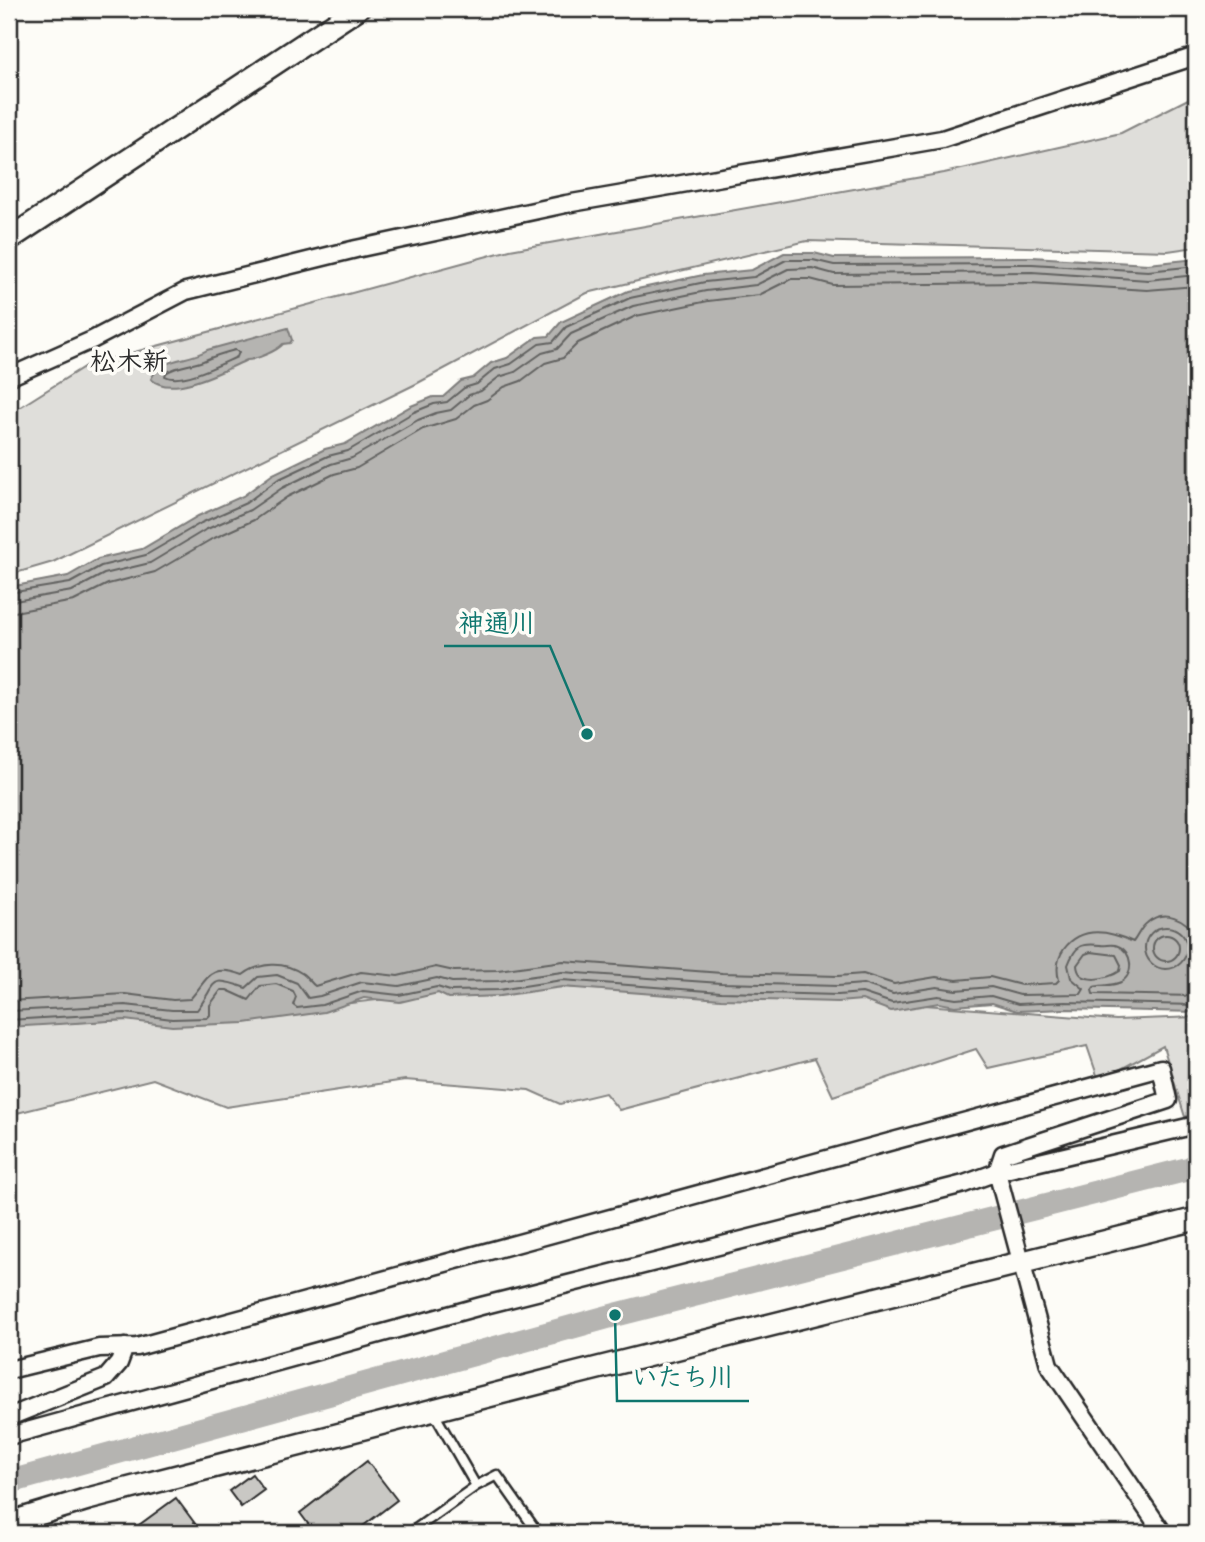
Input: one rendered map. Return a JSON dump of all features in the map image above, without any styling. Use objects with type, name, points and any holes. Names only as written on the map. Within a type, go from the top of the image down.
[{"type":"street","points":[[9,239],[357,9]]},
{"type":"street","points":[[9,377],[92,340],[186,291],[356,249],[566,204],[942,139],[1196,56]]},
{"type":"street","points":[[9,1370],[99,1348],[150,1343],[1161,1068],[1168,1100],[1003,1154],[999,1177],[1049,1365],[1163,1533]]},
{"type":"street","points":[[9,1436],[481,1306],[1196,1125]]},
{"type":"street","points":[[9,1523],[88,1499],[1019,1253],[1196,1219]]},
{"type":"street","points":[[9,1417],[106,1378],[119,1363],[125,1347]]},
{"type":"lane","points":[[433,1410],[476,1486]]},
{"type":"lane","points":[[410,1533],[476,1486],[498,1475],[538,1533]]},
{"type":"shaded area","points":[[1196,95],[1196,247],[1168,251],[807,241],[587,293],[416,384],[53,562],[9,575],[9,414],[87,365],[510,250],[944,173],[1121,133]]},
{"type":"shaded area","points":[[562,987],[862,1000],[1116,1020],[1196,1017],[1196,1114],[1185,1117],[1163,1046],[1099,1081],[1087,1046],[988,1068],[976,1049],[833,1096],[815,1058],[619,1110],[605,1093],[560,1104],[529,1090],[405,1080],[226,1107],[153,1079],[9,1115],[9,1026],[125,1020],[202,1020],[438,993]]},
{"type":"water","points":[[784,253],[814,253],[834,258],[1032,257],[1148,264],[1196,259],[1196,1012],[1065,1009],[1017,1011],[992,1003],[955,1006],[939,1003],[891,1011],[862,1000],[838,1002],[721,999],[562,987],[500,996],[448,998],[438,993],[400,1002],[364,998],[324,1012],[245,1023],[172,1026],[125,1020],[9,1027],[9,587],[68,576],[98,559],[142,549],[198,516],[243,496],[273,474],[325,449],[345,444],[411,406],[433,397],[443,397],[461,381],[473,378],[491,363],[507,358],[537,337],[549,336],[561,322],[628,291],[703,275],[752,270]]},
{"type":"water","points":[[288,328],[292,340],[290,343],[212,376],[172,386],[151,379],[161,366],[168,363]]},
{"type":"building","points":[[367,1461],[397,1500],[354,1533],[315,1533],[300,1513]]},
{"type":"building","points":[[252,1474],[264,1490],[241,1507],[229,1491]]},
{"type":"building","points":[[176,1498],[202,1533],[128,1533]]},
{"type":"waterway","points":[[9,252],[376,9]]},
{"type":"waterway","points":[[9,1482],[615,1315],[1196,1167]]},
{"type":"place","name":"神通川","points":[[587,734]]},
{"type":"place","name":"いたち川","points":[[615,1315]]},
{"type":"district","name":"松木新","points":[[129,361]]}]
